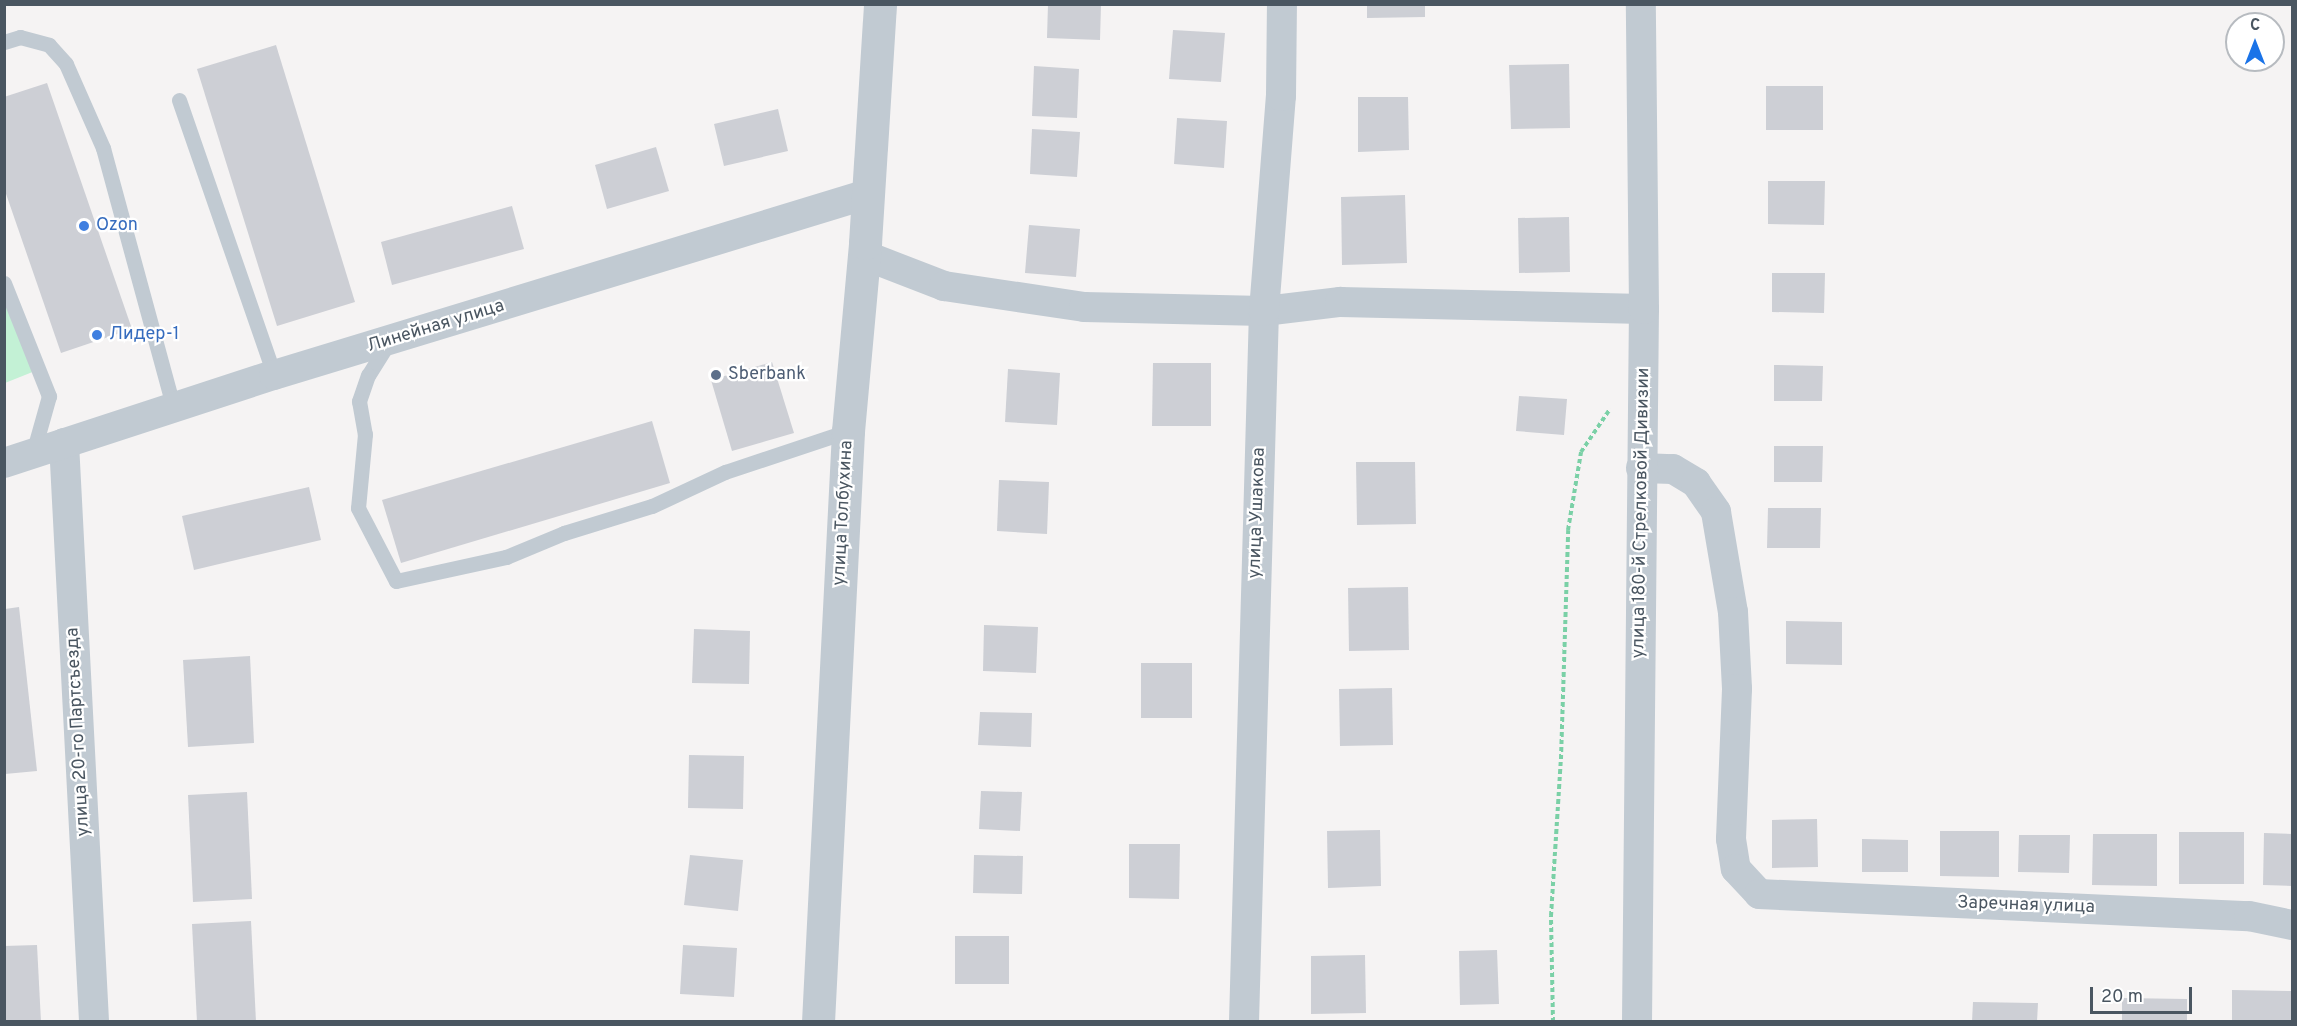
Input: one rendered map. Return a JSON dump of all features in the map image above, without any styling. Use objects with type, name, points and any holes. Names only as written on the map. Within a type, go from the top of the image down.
[{"type":"street","name":"улица Толбухина","points":[[818,1022],[848,431],[864,255],[880,4]]},
{"type":"street","name":"улица Ушакова","points":[[1244,1022],[1264,311],[1281,96],[1282,4]]},
{"type":"street","name":"улица 180-й Стрелковой Дивизии","points":[[1637,1022],[1644,309],[1641,4]]},
{"type":"street","name":"Линейная улица","points":[[4,463],[174,410],[274,375],[389,342],[868,194]]},
{"type":"street","points":[[864,255],[944,286],[1084,307],[1264,311],[1340,302],[1644,309]]},
{"type":"street","name":"улица 20-го Партсъезда","points":[[64,443],[94,1022]]},
{"type":"street","name":"Заречная улица","points":[[1641,468],[1673,469],[1696,483],[1716,512],[1733,612],[1737,689],[1731,838],[1736,869],[1759,894],[2250,916],[2292,925]]},
{"type":"lane","points":[[4,42],[20,37],[49,45],[66,64],[103,148],[174,410]]},
{"type":"lane","points":[[179,100],[274,375]]},
{"type":"lane","points":[[4,283],[49,396],[33,453]]},
{"type":"lane","points":[[389,342],[368,375],[359,401],[365,434],[358,508],[396,581],[506,557],[564,533],[652,506],[725,472],[848,431]]},
{"type":"path","points":[[1553,1022],[1551,916],[1561,759],[1568,530],[1581,452],[1604,414],[1643,379]]},
{"type":"green space","points":[[4,297],[35,371],[5,383],[4,383]]},
{"type":"building","points":[[1048,4],[1101,4],[1100,40],[1047,38]]},
{"type":"building","points":[[1367,4],[1425,4],[1425,17],[1367,18]]},
{"type":"building","points":[[1173,30],[1225,33],[1221,82],[1169,79]]},
{"type":"building","points":[[276,45],[355,302],[277,326],[197,69]]},
{"type":"building","points":[[1569,64],[1570,128],[1511,129],[1509,65]]},
{"type":"building","points":[[1034,66],[1079,69],[1077,118],[1032,116]]},
{"type":"building","points":[[47,83],[132,329],[61,353],[4,188],[4,97]]},
{"type":"building","points":[[1766,86],[1823,86],[1823,130],[1766,130]]},
{"type":"building","points":[[1358,97],[1408,97],[1409,150],[1358,152]]},
{"type":"building","points":[[778,109],[788,151],[724,166],[714,124]]},
{"type":"building","points":[[1177,118],[1227,121],[1224,168],[1174,164]]},
{"type":"building","points":[[1032,129],[1080,132],[1077,177],[1030,174]]},
{"type":"building","points":[[656,147],[669,191],[607,209],[595,165]]},
{"type":"building","points":[[1768,181],[1825,181],[1824,225],[1768,224]]},
{"type":"building","points":[[1405,195],[1407,263],[1342,265],[1341,197]]},
{"type":"building","points":[[512,206],[524,249],[392,285],[381,242]]},
{"type":"building","points":[[1569,217],[1570,272],[1519,273],[1518,218]]},
{"type":"building","points":[[1029,225],[1080,229],[1076,277],[1025,273]]},
{"type":"building","points":[[1772,273],[1825,273],[1824,313],[1772,312]]},
{"type":"building","points":[[772,362],[794,433],[732,451],[711,380]]},
{"type":"building","points":[[1153,363],[1211,363],[1211,426],[1152,426]]},
{"type":"building","points":[[1774,365],[1823,366],[1822,401],[1774,401]]},
{"type":"building","points":[[1008,369],[1060,373],[1057,425],[1005,422]]},
{"type":"building","points":[[1519,396],[1567,399],[1564,435],[1516,431]]},
{"type":"building","points":[[652,421],[670,483],[401,563],[382,500]]},
{"type":"building","points":[[1774,446],[1823,446],[1822,482],[1774,482]]},
{"type":"building","points":[[1356,462],[1415,462],[1416,524],[1357,525]]},
{"type":"building","points":[[999,480],[1049,482],[1047,534],[997,531]]},
{"type":"building","points":[[309,487],[321,540],[194,570],[182,516]]},
{"type":"building","points":[[1768,508],[1821,508],[1820,548],[1767,548]]},
{"type":"building","points":[[1408,587],[1409,650],[1349,651],[1348,588]]},
{"type":"building","points":[[19,607],[37,771],[5,774],[5,609]]},
{"type":"building","points":[[1786,621],[1842,622],[1842,665],[1786,664]]},
{"type":"building","points":[[984,625],[1038,627],[1036,673],[983,671]]},
{"type":"building","points":[[694,629],[750,631],[749,684],[692,683]]},
{"type":"building","points":[[250,656],[254,743],[188,747],[183,660]]},
{"type":"building","points":[[1141,663],[1192,663],[1192,718],[1141,718]]},
{"type":"building","points":[[1392,688],[1393,745],[1340,746],[1339,689]]},
{"type":"building","points":[[980,712],[1032,713],[1031,747],[978,745]]},
{"type":"building","points":[[689,755],[744,756],[743,809],[688,808]]},
{"type":"building","points":[[981,791],[1022,792],[1020,831],[979,829]]},
{"type":"building","points":[[247,792],[252,899],[193,902],[188,795]]},
{"type":"building","points":[[1817,819],[1818,867],[1772,868],[1772,820]]},
{"type":"building","points":[[1380,830],[1381,886],[1328,888],[1327,831]]},
{"type":"building","points":[[1940,831],[1999,831],[1999,877],[1940,876]]},
{"type":"building","points":[[2179,832],[2244,832],[2244,884],[2179,884]]},
{"type":"building","points":[[2264,833],[2292,834],[2292,886],[2263,885]]},
{"type":"building","points":[[2093,834],[2157,834],[2157,886],[2092,885]]},
{"type":"building","points":[[2019,835],[2070,835],[2069,873],[2018,872]]},
{"type":"building","points":[[1862,839],[1908,840],[1908,872],[1862,872]]},
{"type":"building","points":[[1129,844],[1180,844],[1179,899],[1129,898]]},
{"type":"building","points":[[690,855],[743,860],[738,911],[684,905]]},
{"type":"building","points":[[974,855],[1023,856],[1022,894],[973,893]]},
{"type":"building","points":[[251,921],[256,1022],[197,1022],[192,924]]},
{"type":"building","points":[[955,936],[1009,936],[1009,984],[955,984]]},
{"type":"building","points":[[37,945],[41,1022],[4,1022],[4,946]]},
{"type":"building","points":[[683,945],[737,948],[734,997],[680,994]]},
{"type":"building","points":[[1497,950],[1499,1004],[1460,1005],[1459,951]]},
{"type":"building","points":[[1365,955],[1366,1013],[1311,1014],[1311,956]]},
{"type":"building","points":[[2232,990],[2292,991],[2292,1022],[2232,1022]]},
{"type":"building","points":[[2122,998],[2187,999],[2187,1022],[2122,1022]]},
{"type":"building","points":[[1973,1002],[2038,1003],[2037,1022],[1972,1022]]},
{"type":"place","name":"Ozon","points":[[84,226]]},
{"type":"place","name":"Лидер-1","points":[[97,335]]},
{"type":"place","name":"Sberbank","points":[[716,375]]}]
